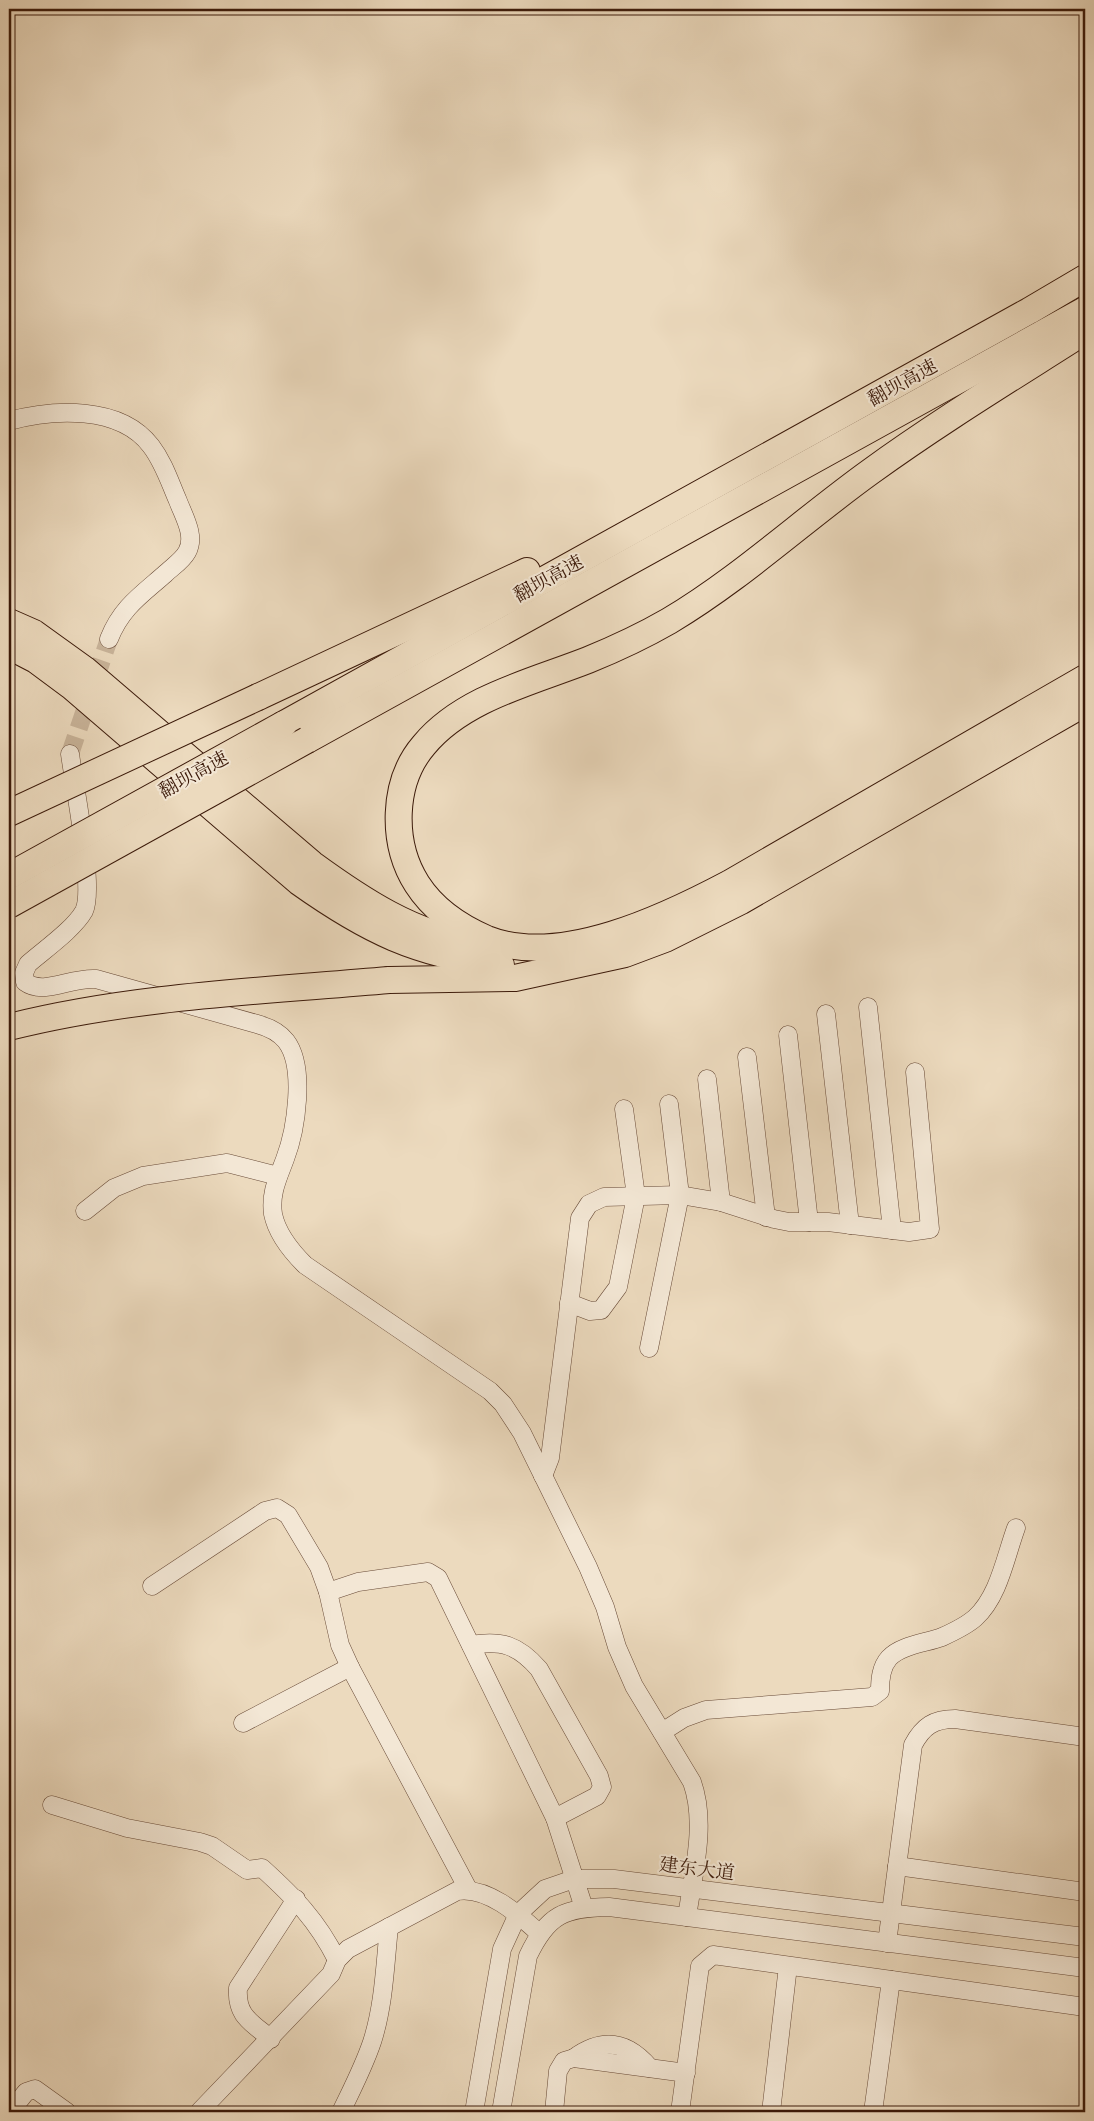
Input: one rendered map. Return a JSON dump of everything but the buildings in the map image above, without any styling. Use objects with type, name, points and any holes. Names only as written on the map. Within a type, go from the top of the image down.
[{"type":"highway","name":"翻坝高速","points":[[9,876],[1030,311],[1085,278]]},
{"type":"highway","name":"翻坝高速","points":[[9,905],[1085,310]]},
{"type":"highway","points":[[513,946],[490,940],[448,918],[431,902],[416,882],[406,860],[398,813],[401,790],[409,767],[421,747],[454,718],[473,707],[629,642],[702,601],[738,576],[872,471],[942,422],[1085,331]]},
{"type":"highway","points":[[9,812],[732,476]]},
{"type":"highway","points":[[9,622],[34,634],[84,669],[312,864],[342,887],[375,907],[408,923],[439,934],[472,942],[513,946],[550,946],[623,932],[694,902],[1085,678]]},
{"type":"highway","points":[[9,646],[36,660],[71,686],[299,882],[362,924],[397,940],[432,952],[469,961],[506,966],[584,963]]},
{"type":"highway","points":[[9,1027],[105,1008],[195,997],[389,980],[516,978],[625,954],[704,922],[1085,703]]},
{"type":"street","points":[[9,421],[27,416],[64,412],[100,417],[120,423],[136,432],[151,445],[161,462],[186,522],[190,543],[181,560],[120,615],[109,639]]},
{"type":"street","points":[[70,754],[88,880],[87,902],[78,919],[28,964],[24,973],[25,982],[33,988],[42,989],[71,980],[96,979],[257,1024],[277,1032],[292,1051],[296,1062],[297,1083],[290,1141],[272,1200],[273,1215],[278,1229],[294,1255],[316,1274],[490,1391],[503,1404],[522,1433],[588,1567],[605,1607],[617,1647],[634,1686],[692,1782],[698,1799],[700,1817],[687,1917]]},
{"type":"street","points":[[9,916],[57,889],[88,880]]},
{"type":"street","points":[[868,1007],[892,1230]]},
{"type":"street","points":[[826,1014],[850,1225]]},
{"type":"street","points":[[788,1035],[809,1222]]},
{"type":"street","points":[[747,1057],[766,1217]]},
{"type":"street","points":[[543,1476],[550,1458],[580,1218],[583,1210],[589,1204],[604,1197],[680,1195],[721,1202],[766,1217],[790,1222],[850,1225],[909,1232],[930,1229],[915,1072]]},
{"type":"street","points":[[707,1079],[721,1202]]},
{"type":"street","points":[[649,1348],[680,1195],[669,1104]]},
{"type":"street","points":[[570,1303],[590,1311],[601,1310],[618,1287],[636,1196],[624,1108]]},
{"type":"street","points":[[85,1211],[114,1188],[142,1176],[227,1164],[278,1176]]},
{"type":"street","points":[[152,1586],[264,1511],[277,1508],[288,1515],[319,1567],[328,1592],[340,1645],[350,1667],[468,1889]]},
{"type":"street","points":[[662,1732],[684,1718],[706,1710],[872,1697],[880,1691],[883,1668],[890,1658],[900,1650],[942,1637],[958,1629],[974,1618],[986,1606],[995,1590],[1016,1528]]},
{"type":"street","points":[[328,1592],[358,1582],[428,1572],[438,1578],[555,1818],[584,1908]]},
{"type":"street","points":[[471,1645],[489,1642],[507,1645],[525,1654],[538,1669],[600,1776],[602,1787],[597,1796],[555,1818]]},
{"type":"street","points":[[243,1723],[350,1667]]},
{"type":"street","points":[[887,1943],[914,1745],[919,1733],[929,1724],[941,1719],[955,1718],[1085,1737]]},
{"type":"street","points":[[52,1805],[127,1828],[212,1846],[247,1870],[262,1868],[296,1899],[314,1919],[336,1960]]},
{"type":"street","points":[[898,1866],[1085,1892]]},
{"type":"street","name":"建东大道","points":[[474,2112],[502,1949],[518,1914],[545,1889],[574,1879],[614,1879],[1085,1937]]},
{"type":"street","points":[[199,2112],[271,2039],[331,1974],[336,1960],[348,1949],[457,1891],[468,1889],[479,1892],[518,1914],[539,1933]]},
{"type":"street","points":[[271,2039],[242,2015],[237,2002],[238,1988],[296,1899]]},
{"type":"street","points":[[501,2112],[528,1956],[539,1933],[561,1914],[584,1908],[609,1907],[1085,1968]]},
{"type":"street","points":[[341,2112],[361,2071],[372,2041],[380,2009],[389,1927]]},
{"type":"street","points":[[680,2112],[700,1966],[713,1956],[1085,2007]]},
{"type":"street","points":[[771,2112],[788,1966]]},
{"type":"street","points":[[873,2112],[890,1980]]},
{"type":"street","points":[[554,2112],[558,2071],[564,2061],[574,2058],[686,2072]]},
{"type":"street","points":[[10,2112],[26,2092],[35,2089],[67,2112]]},
{"type":"tunnel","points":[[70,754],[109,639]]}]
